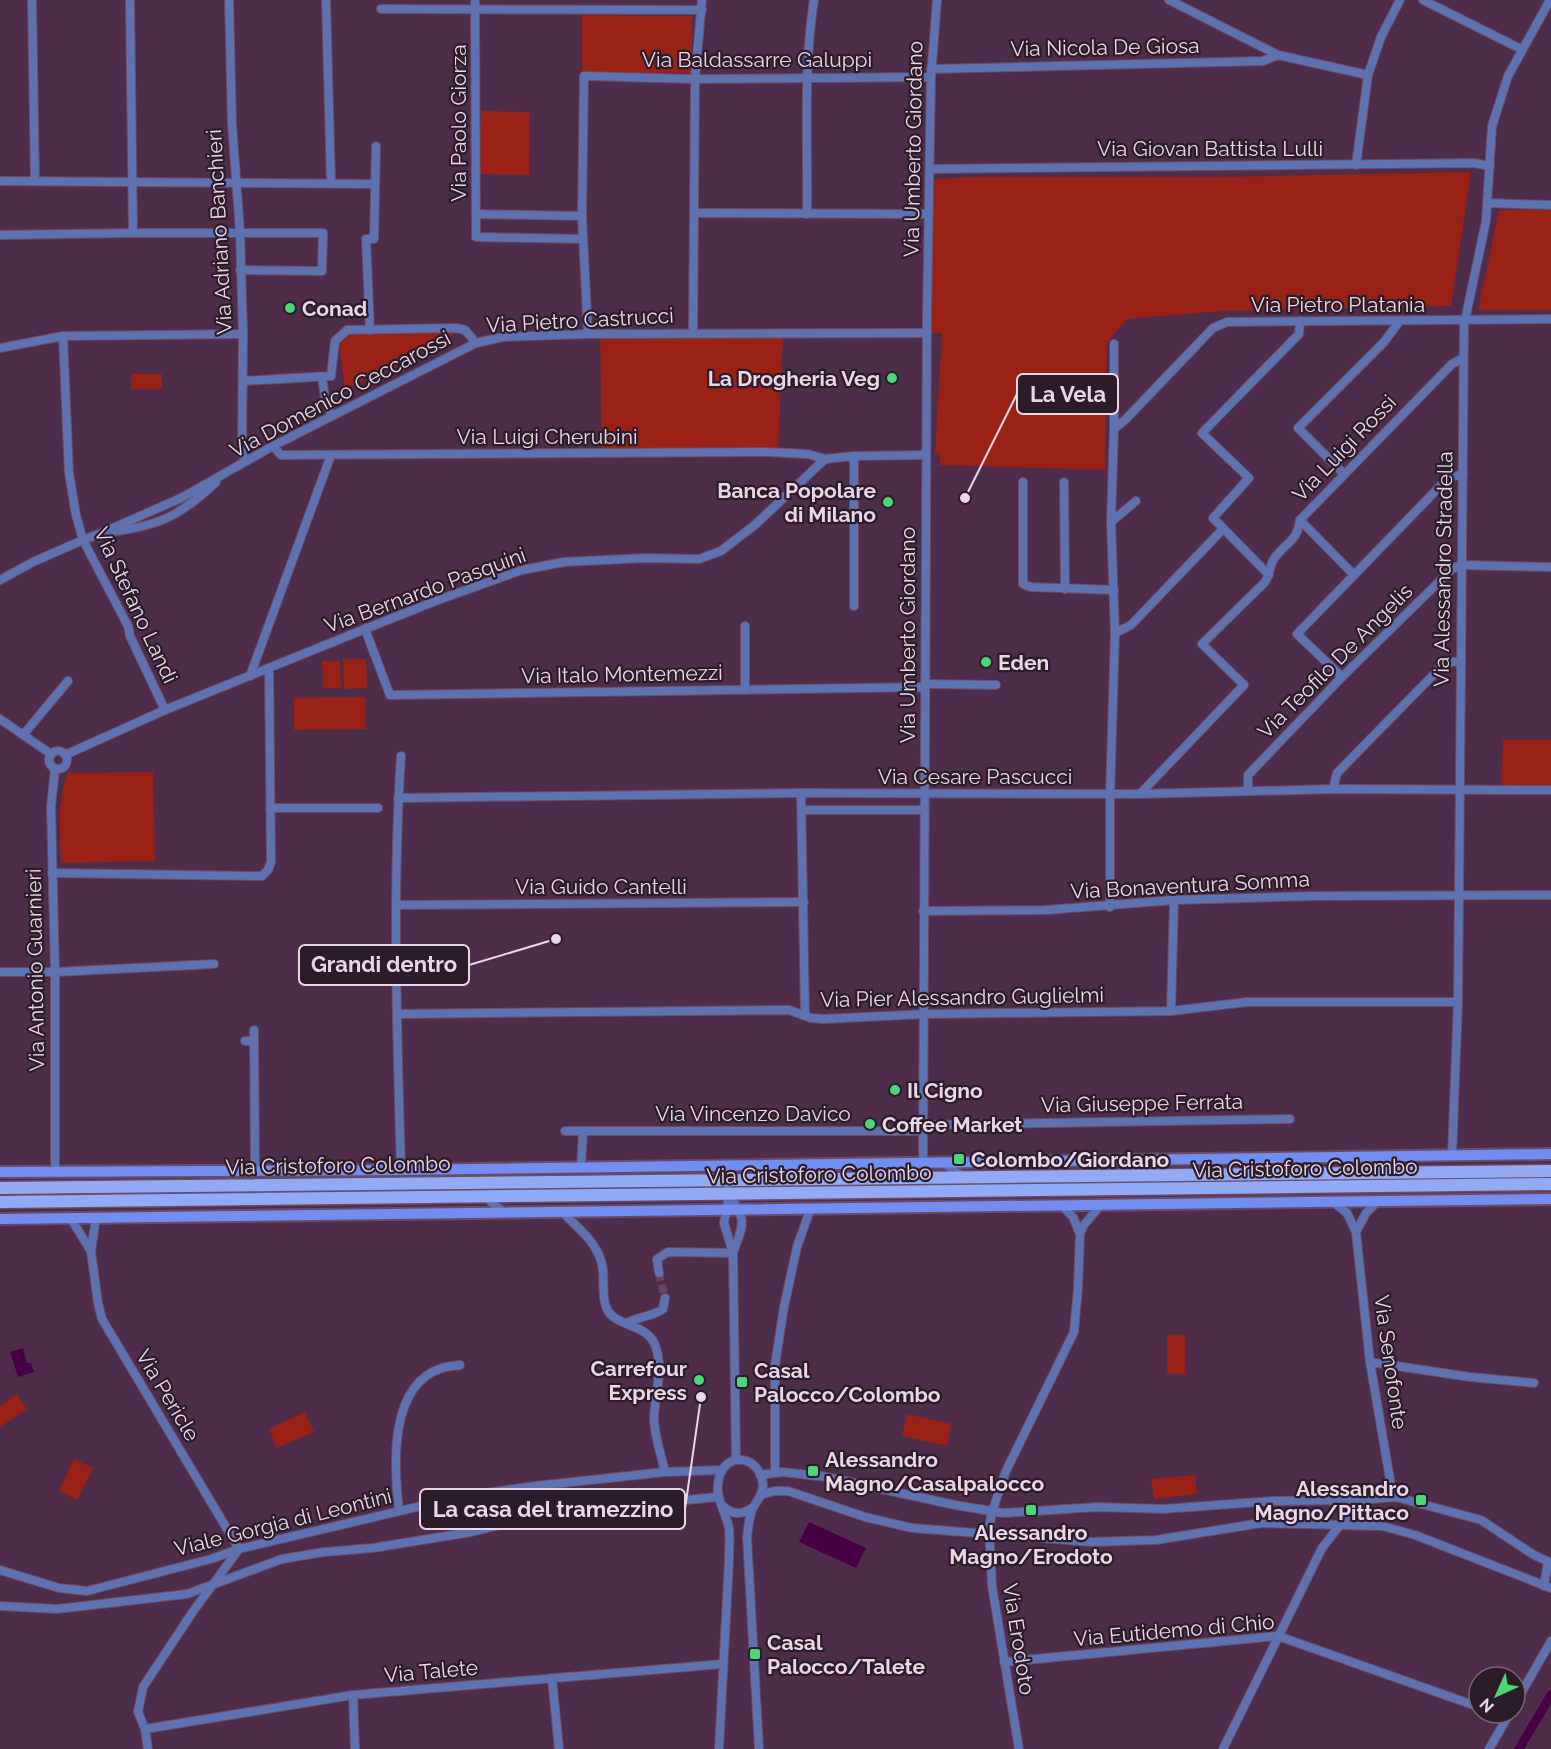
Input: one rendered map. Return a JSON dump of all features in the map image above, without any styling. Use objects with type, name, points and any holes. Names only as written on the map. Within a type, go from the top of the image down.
[{"type":"main road","name":"Via Cristoforo Colombo","points":[[0,1188],[1551,1171]]},
{"type":"main road","name":"Via Cristoforo Colombo","points":[[0,1202],[1551,1184]]},
{"type":"street","points":[[32,0],[35,181]]},
{"type":"street","points":[[130,0],[133,233]]},
{"type":"street","name":"Via Adriano Banchieri","points":[[229,0],[232,124],[240,232],[243,334],[242,454],[247,461]]},
{"type":"street","points":[[326,0],[331,183]]},
{"type":"street","points":[[693,333],[695,79],[702,0]]},
{"type":"street","points":[[807,214],[809,78],[814,0]]},
{"type":"street","name":"Via Umberto Giordano","points":[[922,1162],[925,1014],[923,911],[925,455],[931,73],[937,0]]},
{"type":"street","points":[[1169,0],[1278,55],[1368,75]]},
{"type":"street","points":[[1356,165],[1368,75],[1381,38],[1400,0]]},
{"type":"street","points":[[1423,0],[1521,49]]},
{"type":"street","name":"Via Alessandro Stradella","points":[[1452,1154],[1458,1002],[1458,791],[1465,321],[1486,221],[1494,116],[1508,76],[1521,49],[1550,0]]},
{"type":"street","points":[[381,9],[475,4],[702,10]]},
{"type":"street","name":"Via Paolo Giorza","points":[[475,4],[476,237],[583,239]]},
{"type":"street","name":"Via Nicola De Giosa","points":[[931,73],[1263,61],[1278,55]]},
{"type":"street","name":"Via Baldassarre Galuppi","points":[[582,216],[584,76],[695,79],[809,78],[931,73]]},
{"type":"street","points":[[370,330],[366,240],[374,239],[376,146]]},
{"type":"street","name":"Via Giovan Battista Lulli","points":[[930,169],[1474,163],[1490,166]]},
{"type":"street","points":[[0,181],[375,184]]},
{"type":"street","points":[[1488,203],[1551,204]]},
{"type":"street","points":[[476,213],[582,216],[588,334]]},
{"type":"street","points":[[694,213],[929,214]]},
{"type":"street","points":[[0,235],[323,232],[322,271],[240,270]]},
{"type":"street","name":"Via Pietro Platania","points":[[1114,429],[1213,328],[1227,322],[1551,319]]},
{"type":"street","points":[[1269,576],[1213,518],[1249,478],[1202,433],[1299,334],[1300,321]]},
{"type":"street","points":[[1344,474],[1298,428],[1384,342],[1399,322]]},
{"type":"street","name":"Via Pietro Castrucci","points":[[322,377],[332,376],[335,341],[347,330],[456,328],[465,330],[476,343],[503,337],[588,334],[927,333]]},
{"type":"street","points":[[0,348],[63,336],[243,334]]},
{"type":"street","name":"Via Stefano Landi","points":[[63,336],[69,473],[76,515],[83,540],[128,626],[130,636],[165,710]]},
{"type":"street","name":"Via Domenico Ceccarossi","points":[[0,580],[33,562],[181,498],[273,446],[476,343]]},
{"type":"street","points":[[1110,907],[1110,795],[1115,633],[1112,522],[1114,344]]},
{"type":"street","name":"Via Luigi Rossi","points":[[1140,794],[1245,685],[1202,644],[1269,576],[1273,560],[1298,533],[1300,520],[1452,364],[1463,358]]},
{"type":"street","points":[[243,381],[322,377],[325,398],[332,416]]},
{"type":"street","name":"Via Luigi Cherubini","points":[[273,446],[281,455],[767,452],[808,454],[825,459]]},
{"type":"street","points":[[249,676],[331,455]]},
{"type":"street","points":[[825,459],[854,456],[925,455]]},
{"type":"street","points":[[854,456],[854,606]]},
{"type":"street","name":"Via Bernardo Pasquini","points":[[65,755],[165,710],[365,629],[522,570],[564,562],[645,558],[699,560],[721,551],[756,524],[825,459]]},
{"type":"street","points":[[1342,678],[1297,634],[1448,478],[1463,474]]},
{"type":"street","name":"Via Domenico Ceccarossi","points":[[104,532],[141,528],[165,520],[189,507],[221,477]]},
{"type":"street","points":[[1023,482],[1023,584],[1031,587],[1114,590]]},
{"type":"street","points":[[1064,482],[1065,589]]},
{"type":"street","points":[[1112,522],[1136,501]]},
{"type":"street","points":[[1300,520],[1354,574]]},
{"type":"street","points":[[1115,633],[1131,625],[1223,529]]},
{"type":"street","points":[[1461,566],[1551,567]]},
{"type":"street","name":"Via Teofilo De Angelis","points":[[1248,791],[1248,775],[1452,569],[1461,566]]},
{"type":"street","points":[[745,626],[745,690]]},
{"type":"street","name":"Via Italo Montemezzi","points":[[365,629],[390,695],[996,685]]},
{"type":"street","points":[[1333,789],[1337,773],[1420,688],[1445,663],[1460,661]]},
{"type":"street","points":[[52,873],[262,876],[268,870],[271,862],[269,668]]},
{"type":"street","points":[[23,735],[68,681]]},
{"type":"street","points":[[0,719],[51,754]]},
{"type":"street","points":[[57,751],[65,755],[67,759],[65,766],[55,769],[48,761],[51,754],[57,751]]},
{"type":"street","points":[[401,756],[398,798],[397,1014],[401,1170]]},
{"type":"street","name":"Via Antonio Guarnieri","points":[[55,769],[51,806],[55,972],[55,1171]]},
{"type":"street","name":"Via Cesare Pascucci","points":[[398,798],[801,793],[1110,795],[1333,789],[1551,790]]},
{"type":"street","points":[[801,793],[805,1016]]},
{"type":"street","points":[[270,808],[378,808]]},
{"type":"street","name":"Via Cesare Pascucci","points":[[802,810],[924,810]]},
{"type":"street","name":"Via Bonaventura Somma","points":[[923,911],[1046,910],[1110,907],[1174,900],[1314,896],[1551,895]]},
{"type":"street","points":[[1171,1011],[1174,900]]},
{"type":"street","name":"Via Guido Cantelli","points":[[398,905],[804,902]]},
{"type":"street","points":[[0,972],[55,972],[214,964]]},
{"type":"street","name":"Via Pier Alessandro Guglielmi","points":[[397,1014],[789,1010],[805,1016],[824,1019],[925,1014],[1171,1011],[1247,1002],[1458,1002]]},
{"type":"street","points":[[254,1030],[255,1170]]},
{"type":"street","points":[[245,1041],[254,1041]]},
{"type":"street","name":"Via Giuseppe Ferrata","points":[[923,1128],[1290,1119]]},
{"type":"street","name":"Via Vincenzo Davico","points":[[565,1131],[923,1128]]},
{"type":"street","points":[[581,1168],[583,1132]]},
{"type":"street","name":"Via Cristoforo Colombo","points":[[0,1172],[401,1170],[922,1162],[945,1164],[1551,1154]]},
{"type":"street","name":"Via Cristoforo Colombo","points":[[945,1164],[965,1178]]},
{"type":"street","points":[[726,1166],[729,1194],[739,1210],[743,1223],[733,1252]]},
{"type":"street","points":[[729,1194],[725,1226],[733,1252],[736,1460]]},
{"type":"street","points":[[484,1196],[505,1213]]},
{"type":"street","name":"Via Cristoforo Colombo","points":[[0,1220],[1551,1199]]},
{"type":"street","points":[[1334,1202],[1347,1213],[1356,1232]]},
{"type":"street","points":[[1356,1232],[1366,1213],[1377,1202]]},
{"type":"street","points":[[992,1512],[1006,1471],[1074,1332],[1080,1234],[1083,1226],[1100,1206]]},
{"type":"street","points":[[1063,1207],[1073,1217],[1080,1234]]},
{"type":"street","points":[[775,1472],[775,1365],[797,1247],[810,1210]]},
{"type":"street","points":[[562,1212],[597,1250],[602,1263],[606,1309],[613,1317],[648,1335],[656,1347],[658,1389],[654,1420],[665,1472]]},
{"type":"street","name":"Via Pericle","points":[[96,1217],[91,1251],[102,1319],[239,1549]]},
{"type":"street","name":"Via Pericle","points":[[70,1219],[91,1251]]},
{"type":"street","name":"Via Senofonte","points":[[1356,1232],[1370,1362],[1393,1497]]},
{"type":"street","points":[[659,1273],[657,1259],[668,1252],[733,1252]]},
{"type":"street","points":[[627,1323],[663,1309],[665,1298]]},
{"type":"street","points":[[1370,1362],[1470,1377],[1534,1383]]},
{"type":"street","points":[[399,1511],[395,1473],[396,1443],[401,1417],[410,1396],[426,1377],[441,1368],[460,1365]]},
{"type":"street","points":[[719,1749],[729,1530],[718,1497],[718,1483],[727,1463],[736,1460],[749,1462],[760,1475],[763,1485],[761,1496],[753,1508],[747,1537],[759,1749]]},
{"type":"street","name":"Viale Gorgia di Leontini","points":[[0,1570],[59,1587],[87,1591],[211,1559],[239,1549],[481,1494],[665,1472],[722,1470]]},
{"type":"street","points":[[760,1475],[775,1472],[845,1480],[992,1512],[1014,1513],[1097,1507],[1163,1509],[1272,1501],[1360,1500],[1393,1497],[1481,1520],[1550,1563],[1547,1587],[1405,1531],[1382,1526],[1251,1524],[1169,1538],[1125,1542],[1063,1540],[919,1528],[888,1523],[788,1491],[774,1491],[761,1496]]},
{"type":"street","name":"Viale Gorgia di Leontini","points":[[0,1606],[57,1609],[187,1594],[282,1558],[373,1548],[471,1532],[552,1512],[718,1497]]},
{"type":"street","points":[[1223,1749],[1322,1548],[1360,1500]]},
{"type":"street","points":[[722,1505],[735,1513],[744,1513],[753,1508]]},
{"type":"street","name":"Via Erodoto","points":[[992,1512],[989,1533],[991,1580],[1019,1749]]},
{"type":"street","points":[[148,1749],[145,1729],[138,1712],[143,1687],[194,1610],[239,1549]]},
{"type":"street","name":"Via Eutidemo di Chio","points":[[1004,1662],[1278,1636],[1467,1703]]},
{"type":"street","points":[[1527,1683],[1551,1641]]},
{"type":"street","name":"Via Talete","points":[[145,1729],[353,1695],[723,1664]]},
{"type":"street","points":[[552,1678],[559,1749]]},
{"type":"street","points":[[353,1695],[355,1749]]},
{"type":"street","points":[[1489,1749],[1503,1725]]},
{"type":"shaded area","points":[[582,15],[692,16],[692,73],[582,72]]},
{"type":"shaded area","points":[[481,111],[530,112],[529,175],[479,174]]},
{"type":"shaded area","points":[[1471,172],[1451,306],[1222,311],[1127,319],[1107,343],[1105,470],[939,465],[941,457],[935,453],[942,333],[927,333],[930,180],[967,177],[1218,177]]},
{"type":"shaded area","points":[[1499,210],[1551,210],[1551,310],[1478,310]]},
{"type":"shaded area","points":[[459,332],[345,390],[339,346],[347,336]]},
{"type":"shaded area","points":[[783,333],[778,453],[602,453],[600,334]]},
{"type":"shaded area","points":[[131,374],[162,374],[162,389],[131,389]]},
{"type":"shaded area","points":[[343,659],[366,659],[367,688],[344,689]]},
{"type":"shaded area","points":[[322,661],[340,661],[341,688],[323,688]]},
{"type":"shaded area","points":[[365,697],[366,729],[294,730],[294,698]]},
{"type":"shaded area","points":[[1503,740],[1551,740],[1551,790],[1501,791]]},
{"type":"shaded area","points":[[153,772],[155,861],[61,863],[61,806],[68,773]]},
{"type":"shaded area","points":[[1167,1335],[1185,1335],[1185,1374],[1167,1374]]},
{"type":"shaded area","points":[[23,1348],[27,1363],[31,1363],[34,1372],[18,1377],[10,1352]]},
{"type":"shaded area","points":[[17,1394],[27,1409],[0,1427],[0,1406]]},
{"type":"shaded area","points":[[305,1412],[314,1432],[277,1448],[269,1429]]},
{"type":"shaded area","points":[[907,1414],[951,1424],[947,1446],[902,1436]]},
{"type":"shaded area","points":[[74,1459],[93,1468],[77,1500],[59,1491]]},
{"type":"shaded area","points":[[1195,1475],[1197,1494],[1154,1499],[1151,1479]]},
{"type":"shaded area","points":[[809,1522],[866,1548],[856,1568],[799,1542]]},
{"type":"waterway","points":[[1519,1749],[1551,1695]]},
{"type":"tunnel","points":[[659,1273],[665,1298]]},
{"type":"place","name":"Conad","points":[[290,308]]},
{"type":"place","name":"La Drogheria Veg","points":[[892,378]]},
{"type":"place","name":"La Vela","points":[[965,498]]},
{"type":"place","name":"Banca Popolare di Milano","points":[[888,502]]},
{"type":"place","name":"Eden","points":[[986,662]]},
{"type":"place","name":"Grandi dentro","points":[[556,939]]},
{"type":"place","name":"Il Cigno","points":[[895,1090]]},
{"type":"place","name":"Coffee Market","points":[[870,1124]]},
{"type":"place","name":"Colombo/Giordano","points":[[959,1159]]},
{"type":"place","name":"Carrefour Express","points":[[699,1380]]},
{"type":"place","name":"Casal Palocco/Colombo","points":[[742,1382]]},
{"type":"place","name":"La casa del tramezzino","points":[[701,1397]]},
{"type":"place","name":"Alessandro Magno/Casalpalocco","points":[[813,1471]]},
{"type":"place","name":"Alessandro Magno/Pittaco","points":[[1421,1500]]},
{"type":"place","name":"Alessandro Magno/Erodoto","points":[[1031,1510]]},
{"type":"place","name":"Casal Palocco/Talete","points":[[755,1654]]}]
